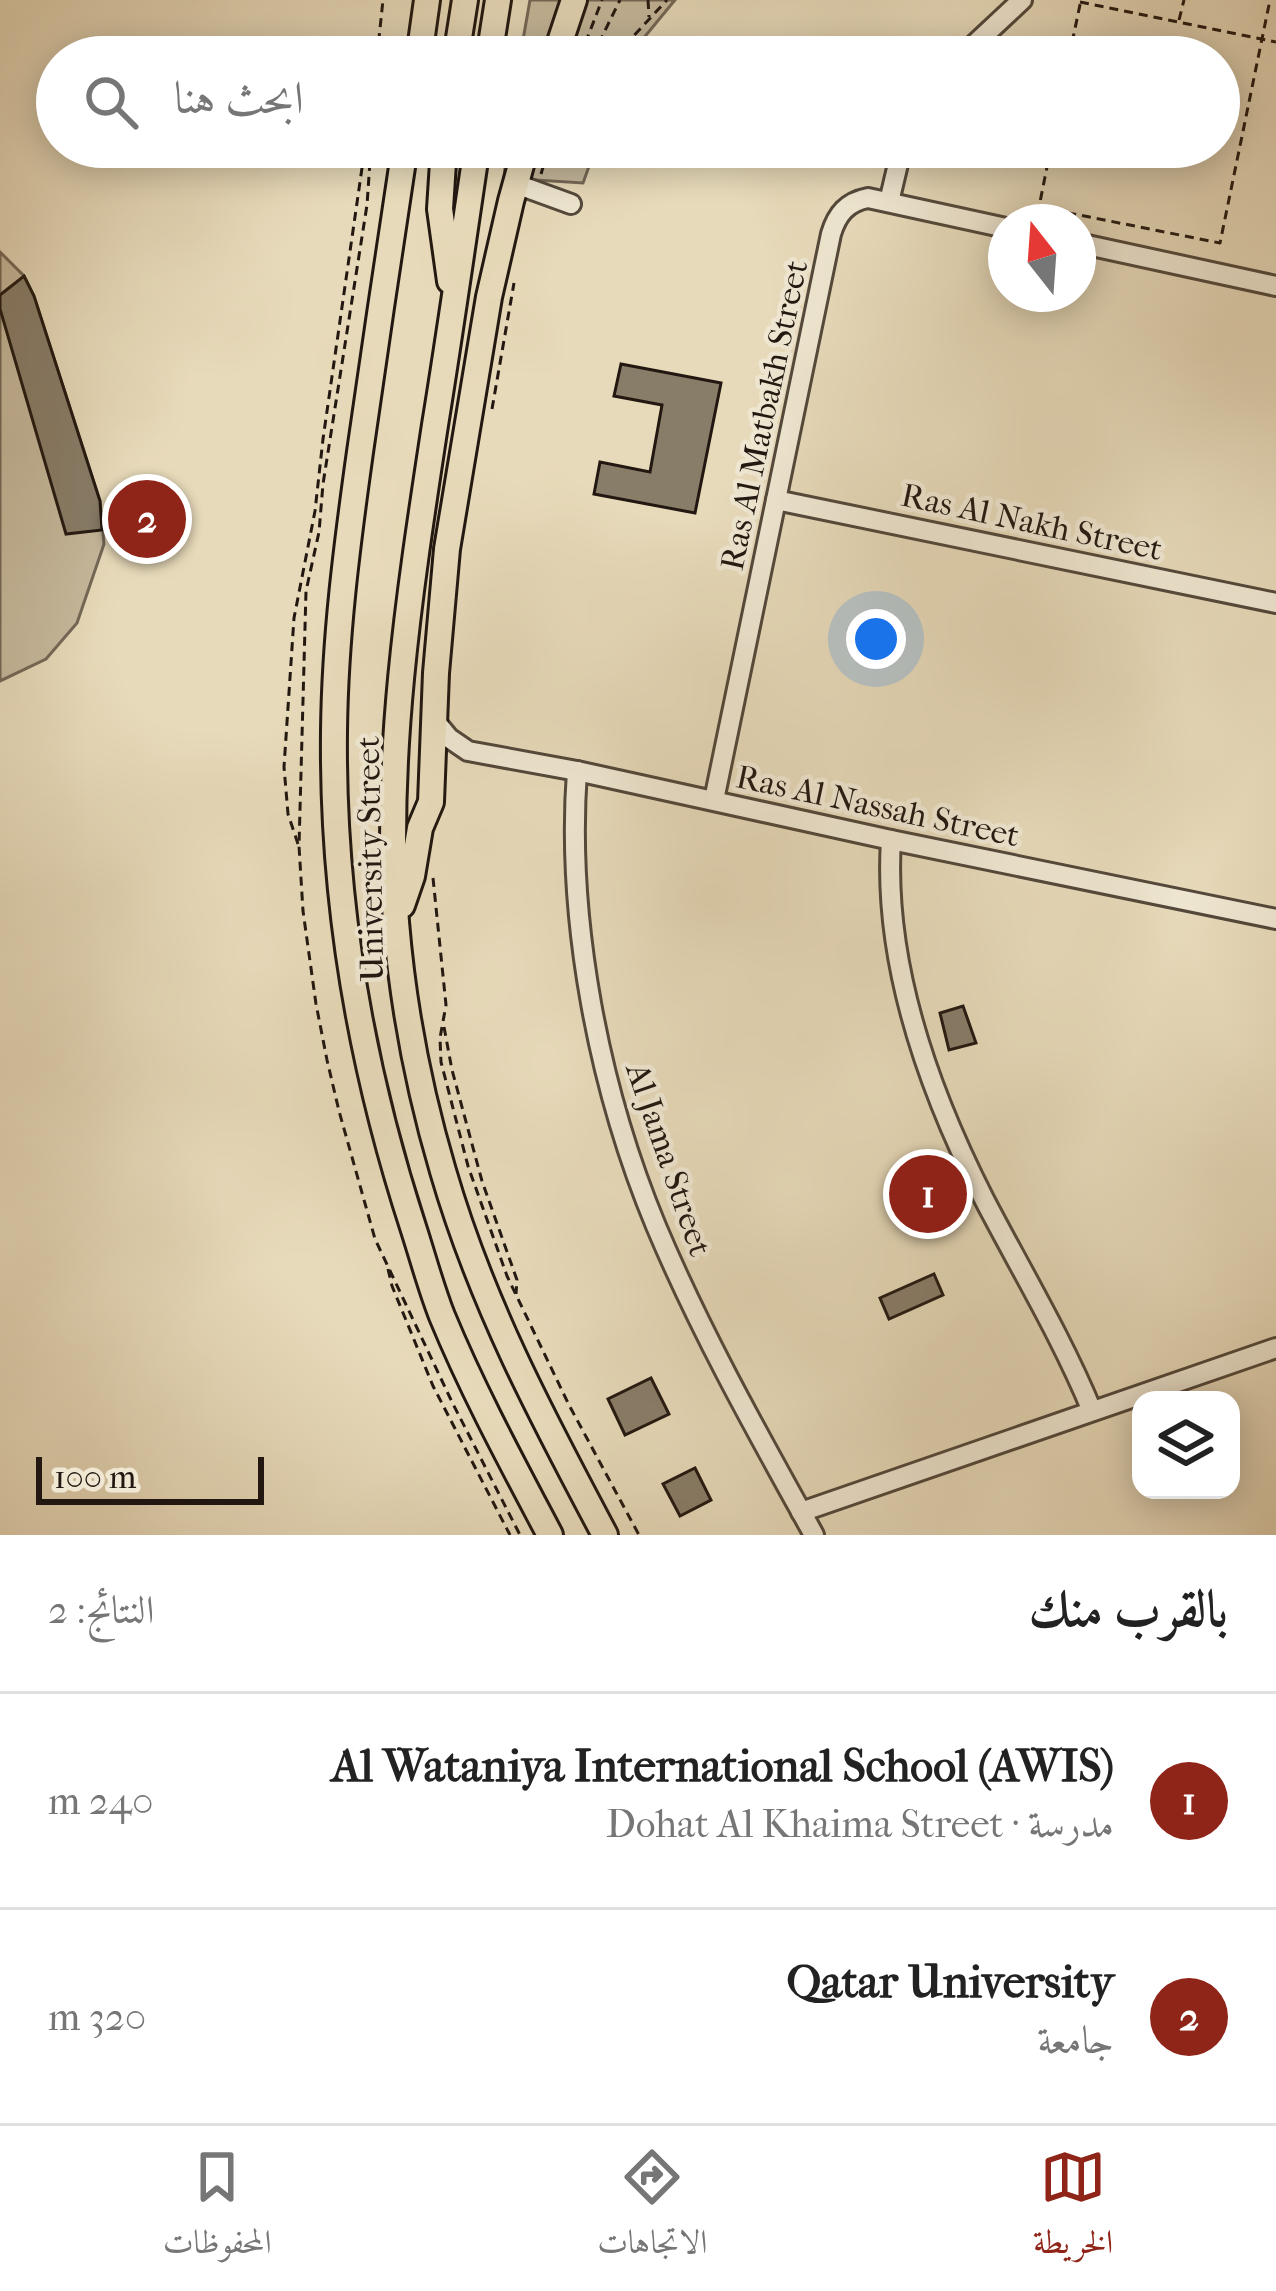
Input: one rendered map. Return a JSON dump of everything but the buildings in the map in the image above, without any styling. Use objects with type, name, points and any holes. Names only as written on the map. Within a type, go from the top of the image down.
[{"type":"main road","points":[[421,36],[427,0]]},
{"type":"main road","points":[[459,36],[464,0]]},
{"type":"main road","points":[[493,36],[498,0]]},
{"type":"main road","points":[[562,36],[574,0]]},
{"type":"main road","name":"University Street","points":[[402,168],[339,622],[334,751],[341,894],[368,1068],[401,1192],[459,1354],[550,1535]]},
{"type":"main road","points":[[443,168],[440,209],[454,301]]},
{"type":"main road","name":"University Street","points":[[473,168],[407,608],[394,806],[401,971],[442,1170],[469,1251],[496,1322],[604,1535]]},
{"type":"main road","points":[[396,918],[408,893],[417,838],[431,802],[447,549],[499,250],[526,187],[526,168]]},
{"type":"main road","points":[[407,608],[435,713]]},
{"type":"street","points":[[983,36],[1022,0]]},
{"type":"street","points":[[897,168],[889,202],[988,224]]},
{"type":"street","points":[[526,187],[571,204]]},
{"type":"street","name":"Ras Al Matbakh Street","points":[[714,800],[834,223],[845,208],[860,200],[889,202]]},
{"type":"street","points":[[1096,247],[1276,286]]},
{"type":"street","name":"Ras Al Nakh Street","points":[[776,500],[1276,603]]},
{"type":"street","points":[[432,778],[468,751],[442,731],[435,713]]},
{"type":"street","name":"Ras Al Nassah Street","points":[[468,751],[1276,919]]},
{"type":"street","name":"Al Jama Street","points":[[577,771],[574,859],[584,962],[630,1154],[698,1320],[814,1535]]},
{"type":"street","points":[[891,840],[892,912],[924,1056],[960,1149],[1092,1412]]},
{"type":"street","points":[[801,1511],[1276,1348]]},
{"type":"path","points":[[379,36],[383,0]]},
{"type":"path","points":[[588,36],[602,0]]},
{"type":"path","points":[[602,36],[620,0]]},
{"type":"path","points":[[648,0],[650,19]]},
{"type":"path","points":[[634,36],[667,0]]},
{"type":"path","points":[[1179,22],[1184,0]]},
{"type":"path","points":[[1240,146],[1270,0]]},
{"type":"path","points":[[1074,36],[1081,1],[1276,43]]},
{"type":"path","points":[[299,846],[288,814],[284,767],[294,618],[315,512],[362,168]]},
{"type":"path","points":[[370,168],[322,484],[319,532],[306,591],[299,846],[303,911],[327,1060],[375,1240],[520,1535]]},
{"type":"path","points":[[526,187],[537,168]]},
{"type":"path","points":[[1047,168],[1039,207],[1220,243],[1236,168]]},
{"type":"path","points":[[469,417],[482,416],[495,404],[516,267]]},
{"type":"path","points":[[433,878],[446,1005],[441,1062],[483,1212],[516,1296],[639,1535]]},
{"type":"path","points":[[444,1024],[482,1181],[517,1280],[516,1296]]},
{"type":"path","points":[[388,1267],[433,1386],[510,1535]]},
{"type":"shaded area","points":[[530,0],[675,0],[645,36],[524,36]]},
{"type":"shaded area","points":[[505,168],[588,168],[583,183],[504,178]]},
{"type":"shaded area","points":[[0,252],[24,276],[34,296],[100,501],[104,544],[77,623],[46,659],[0,681]]},
{"type":"place","name":"Qatar University","points":[[147,519]]},
{"type":"place","name":"Al Wataniya International School (AWIS)","points":[[928,1194]]}]
